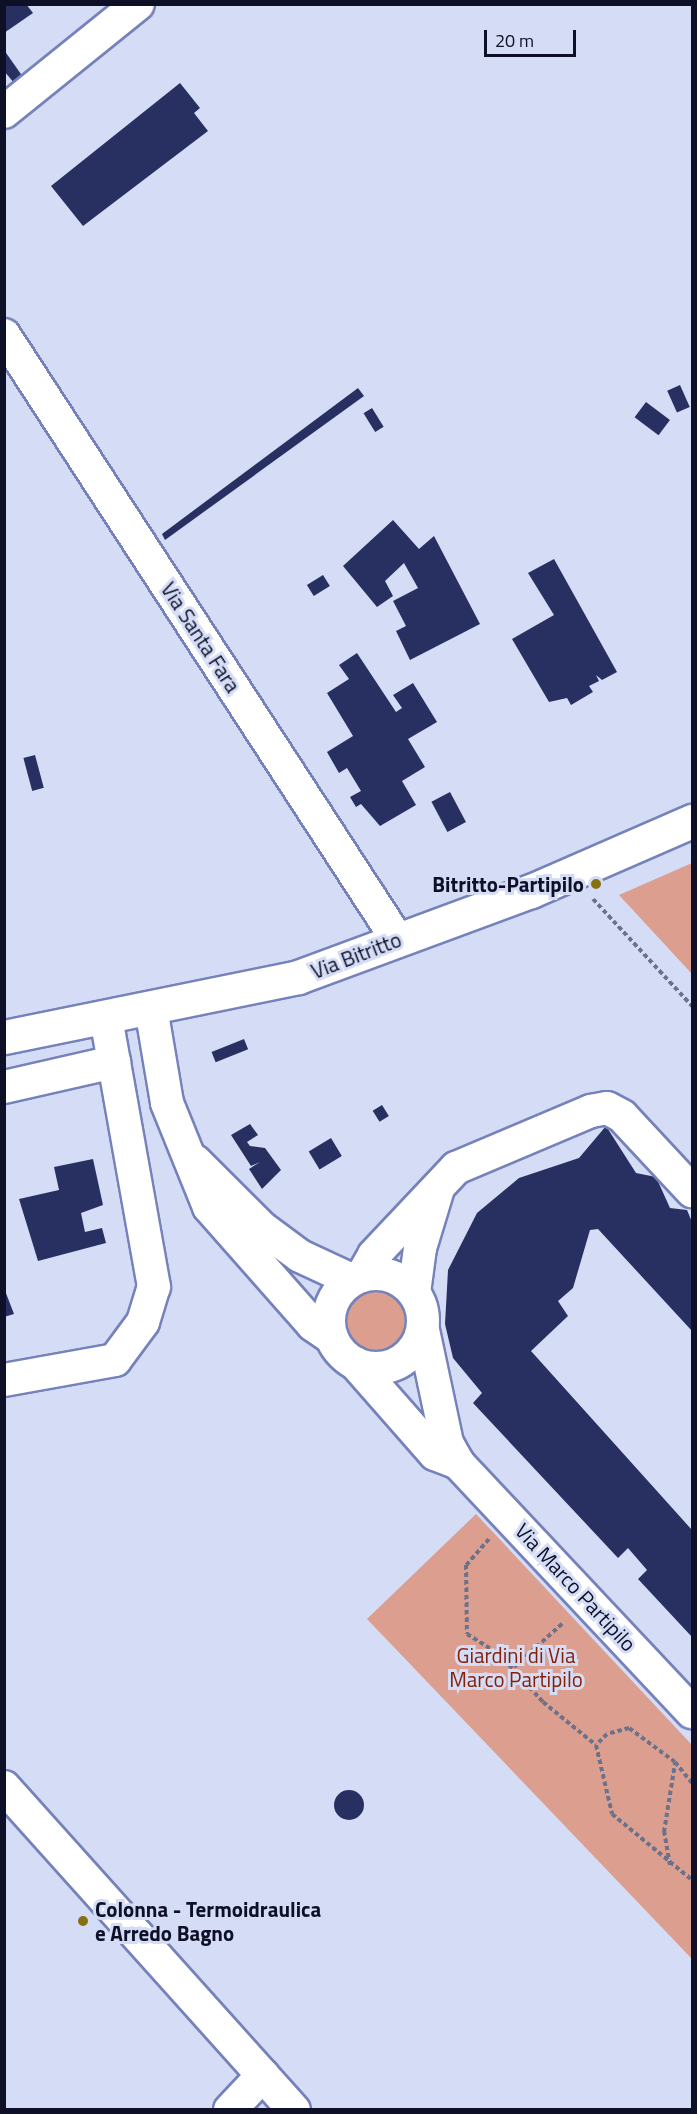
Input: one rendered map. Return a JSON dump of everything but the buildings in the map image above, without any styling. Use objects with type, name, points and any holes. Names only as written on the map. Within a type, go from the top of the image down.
[{"type":"main road","name":"Via Bitritto","points":[[4,1037],[298,977],[572,873],[693,820]]},
{"type":"street","points":[[4,112],[138,4]]},
{"type":"street","name":"Via Santa Fara","points":[[4,334],[397,939]]},
{"type":"street","points":[[151,1008],[162,1083],[183,1150],[209,1207],[313,1325],[332,1338],[355,1363],[369,1368],[397,1363],[413,1350],[423,1330],[414,1293],[420,1248],[439,1185]]},
{"type":"street","points":[[4,1380],[115,1360],[143,1322],[154,1287],[106,1017]]},
{"type":"street","points":[[4,1087],[114,1062]]},
{"type":"street","points":[[332,1338],[331,1305],[439,1185],[473,1157],[607,1108],[622,1116],[693,1191]]},
{"type":"street","points":[[183,1150],[262,1228],[300,1256],[357,1278],[391,1276],[414,1293]]},
{"type":"street","name":"Via Marco Partipilo","points":[[423,1330],[447,1443],[458,1463],[693,1712]]},
{"type":"street","name":"Via Marco Partipilo","points":[[355,1363],[435,1454],[458,1463]]},
{"type":"street","points":[[4,1787],[294,2109]]},
{"type":"street","points":[[230,2109],[263,2075]]},
{"type":"path","points":[[572,873],[693,1006]]},
{"type":"path","points":[[491,1536],[466,1565],[467,1634],[514,1667],[543,1702],[596,1745],[612,1814],[670,1865],[693,1880]]},
{"type":"path","points":[[514,1667],[568,1619]]},
{"type":"path","points":[[596,1745],[607,1734],[628,1728],[675,1762],[693,1783]]},
{"type":"path","points":[[670,1865],[664,1832],[675,1762]]},
{"type":"green space","points":[[692,863],[692,974],[619,895]]},
{"type":"green space","points":[[378,1287],[391,1290],[402,1297],[409,1308],[412,1321],[409,1334],[402,1345],[391,1352],[378,1355],[365,1352],[354,1345],[347,1334],[344,1321],[347,1308],[354,1297],[365,1290]]},
{"type":"green space","name":"Giardini di Via Marco Partipilo","points":[[476,1514],[692,1745],[692,1959],[367,1619]]},
{"type":"place","name":"Bitritto-Partipilo","points":[[596,884]]},
{"type":"place","name":"Colonna - Termoidraulica e Arredo Bagno","points":[[83,1921]]}]
